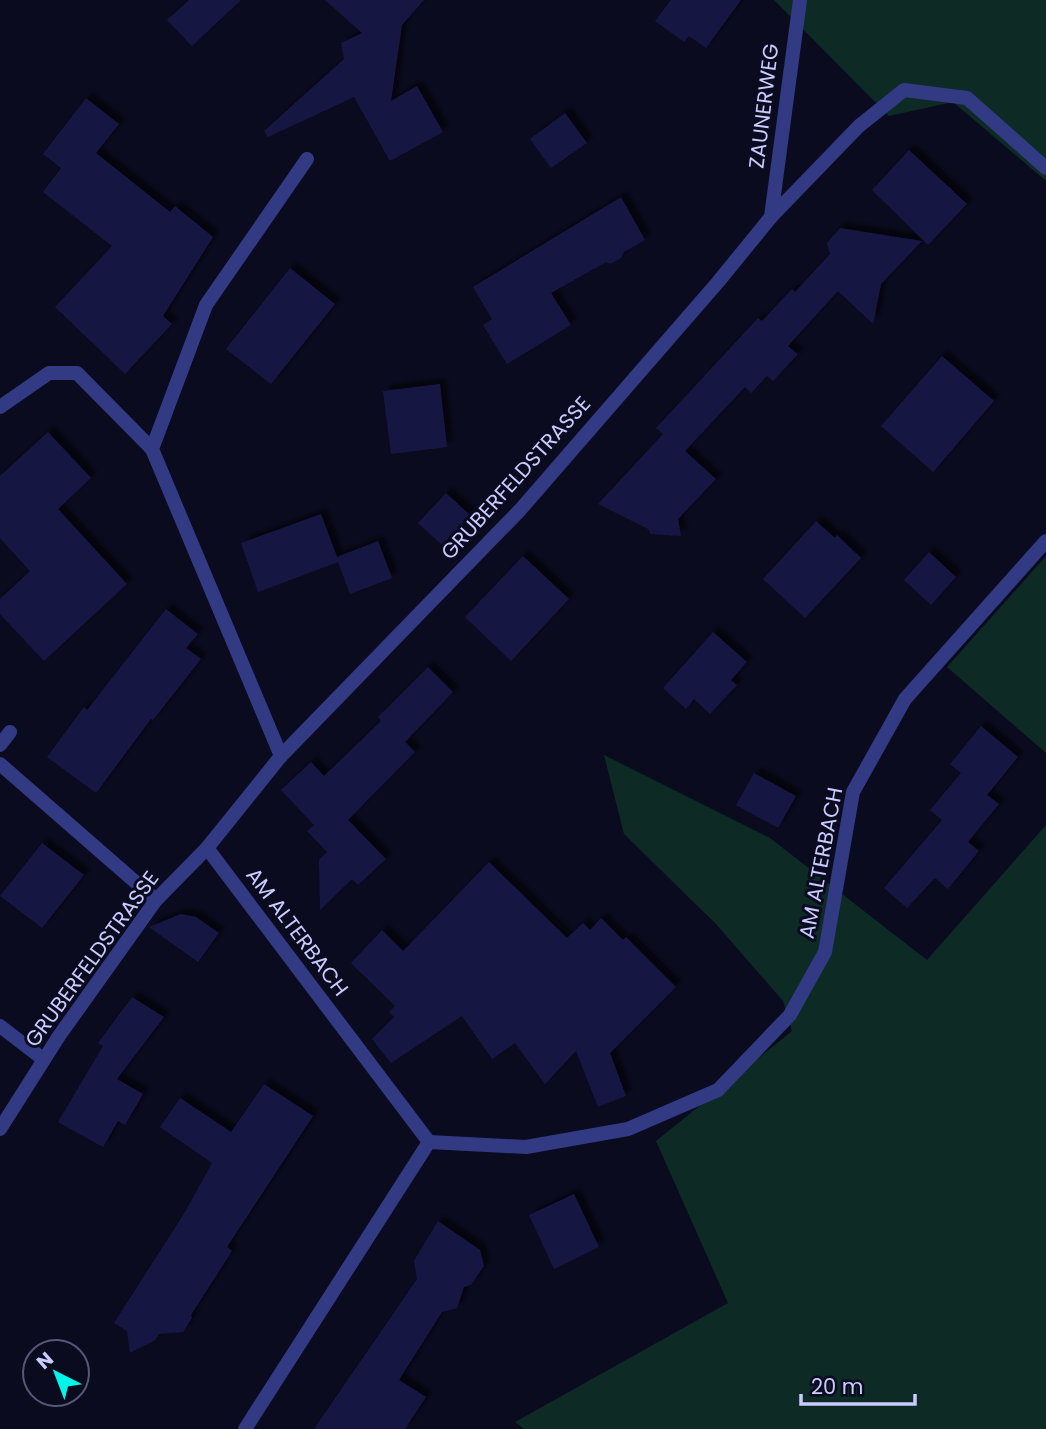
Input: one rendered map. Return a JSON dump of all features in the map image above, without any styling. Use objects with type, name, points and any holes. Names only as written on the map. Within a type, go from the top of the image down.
[{"type":"street","name":"ZAUNERWEG","points":[[771,217],[800,0]]},
{"type":"street","points":[[771,217],[859,126],[904,90],[967,98],[1046,168]]},
{"type":"street","points":[[152,449],[206,304],[307,159]]},
{"type":"street","name":"GRUBERFELDSTRASSE","points":[[0,1129],[43,1059],[156,900],[207,848],[281,756],[520,510],[771,217]]},
{"type":"street","points":[[0,407],[49,373],[77,373],[152,449],[281,756]]},
{"type":"street","name":"AM ALTERBACH","points":[[207,848],[429,1142],[526,1147],[628,1129],[718,1090],[790,1015],[825,952],[853,792],[905,699],[1046,541]]},
{"type":"street","points":[[0,745],[10,732]]},
{"type":"street","points":[[0,764],[156,900]]},
{"type":"street","points":[[0,1026],[43,1059]]},
{"type":"street","points":[[245,1429],[429,1142]]},
{"type":"green space","points":[[774,0],[1046,0],[1046,181],[953,102],[889,116]]},
{"type":"green space","points":[[1046,556],[1046,753],[947,667]]},
{"type":"green space","points":[[604,755],[770,838],[927,960],[1046,825],[1046,1429],[524,1429],[515,1422],[728,1303],[656,1141],[792,1031],[783,1001],[716,924],[624,834]]},
{"type":"building","points":[[189,0],[241,0],[192,46],[167,20]]},
{"type":"building","points":[[325,0],[424,0],[402,25],[391,101],[417,86],[443,132],[390,161],[354,97],[268,137],[264,131],[344,59],[341,43],[362,33]]},
{"type":"building","points":[[671,0],[741,0],[706,48],[689,36],[684,42],[655,21]]},
{"type":"building","points":[[86,98],[119,124],[96,153],[170,212],[175,206],[213,237],[163,316],[172,324],[125,374],[55,307],[112,246],[43,192],[61,168],[43,154]]},
{"type":"building","points":[[565,113],[587,143],[551,168],[530,139]]},
{"type":"building","points":[[909,150],[967,204],[928,245],[872,190]]},
{"type":"building","points":[[621,197],[645,240],[624,252],[621,258],[610,264],[606,262],[551,293],[571,325],[507,364],[483,325],[492,319],[473,287]]},
{"type":"building","points":[[840,228],[922,241],[881,284],[873,324],[838,291],[788,346],[798,354],[773,381],[767,376],[751,393],[745,387],[685,451],[716,479],[678,519],[681,536],[651,534],[648,529],[598,504],[663,434],[656,428],[758,318],[762,321],[792,289],[795,292],[830,254],[827,243]]},
{"type":"building","points":[[290,268],[335,304],[271,384],[226,349]]},
{"type":"building","points":[[942,356],[994,401],[933,472],[881,426]]},
{"type":"building","points":[[440,384],[447,447],[391,454],[383,391]]},
{"type":"building","points":[[48,432],[91,478],[58,509],[127,584],[44,661],[0,614],[0,599],[30,571],[0,538],[0,476]]},
{"type":"building","points":[[446,493],[470,515],[442,545],[418,523]]},
{"type":"building","points":[[321,514],[337,557],[378,541],[392,578],[350,594],[338,562],[258,592],[241,543]]},
{"type":"building","points":[[816,521],[835,538],[837,535],[861,558],[805,618],[763,579]]},
{"type":"building","points":[[929,552],[956,577],[931,605],[904,580]]},
{"type":"building","points":[[523,556],[569,599],[511,661],[465,617]]},
{"type":"building","points":[[166,609],[198,634],[186,648],[201,659],[153,720],[151,719],[96,793],[47,757],[84,707],[87,710]]},
{"type":"building","points":[[713,632],[747,662],[731,680],[737,685],[710,714],[694,699],[686,709],[663,688]]},
{"type":"building","points":[[428,667],[453,692],[405,742],[415,752],[348,820],[386,859],[358,885],[352,879],[320,910],[319,860],[327,852],[307,831],[314,825],[281,790],[311,762],[324,776],[381,721],[378,717]]},
{"type":"building","points":[[981,726],[1018,757],[987,795],[999,804],[968,842],[979,851],[948,889],[935,878],[907,908],[884,888],[942,820],[930,810],[961,773],[950,764]]},
{"type":"building","points":[[754,773],[796,796],[778,828],[736,805]]},
{"type":"building","points":[[42,843],[84,875],[42,928],[0,896]]},
{"type":"building","points":[[489,862],[567,938],[583,923],[590,930],[601,918],[623,940],[626,937],[676,987],[610,1053],[626,1096],[598,1107],[576,1051],[545,1084],[515,1043],[492,1059],[462,1016],[391,1063],[372,1039],[394,1017],[389,1012],[395,1006],[351,963],[382,930],[403,951]]},
{"type":"building","points":[[181,914],[196,917],[219,933],[198,962],[149,927]]},
{"type":"building","points":[[132,997],[164,1017],[117,1079],[143,1094],[125,1125],[118,1121],[103,1147],[58,1122],[103,1046],[98,1043]]},
{"type":"building","points":[[264,1084],[313,1116],[227,1247],[232,1251],[183,1332],[159,1334],[155,1340],[130,1353],[127,1331],[114,1323],[185,1212],[212,1163],[160,1127],[180,1098],[231,1132]]},
{"type":"building","points":[[574,1194],[599,1247],[554,1269],[529,1215]]},
{"type":"building","points":[[438,1221],[480,1250],[484,1266],[471,1285],[464,1287],[457,1308],[442,1312],[399,1380],[426,1397],[405,1429],[314,1429],[417,1279],[414,1261]]}]
